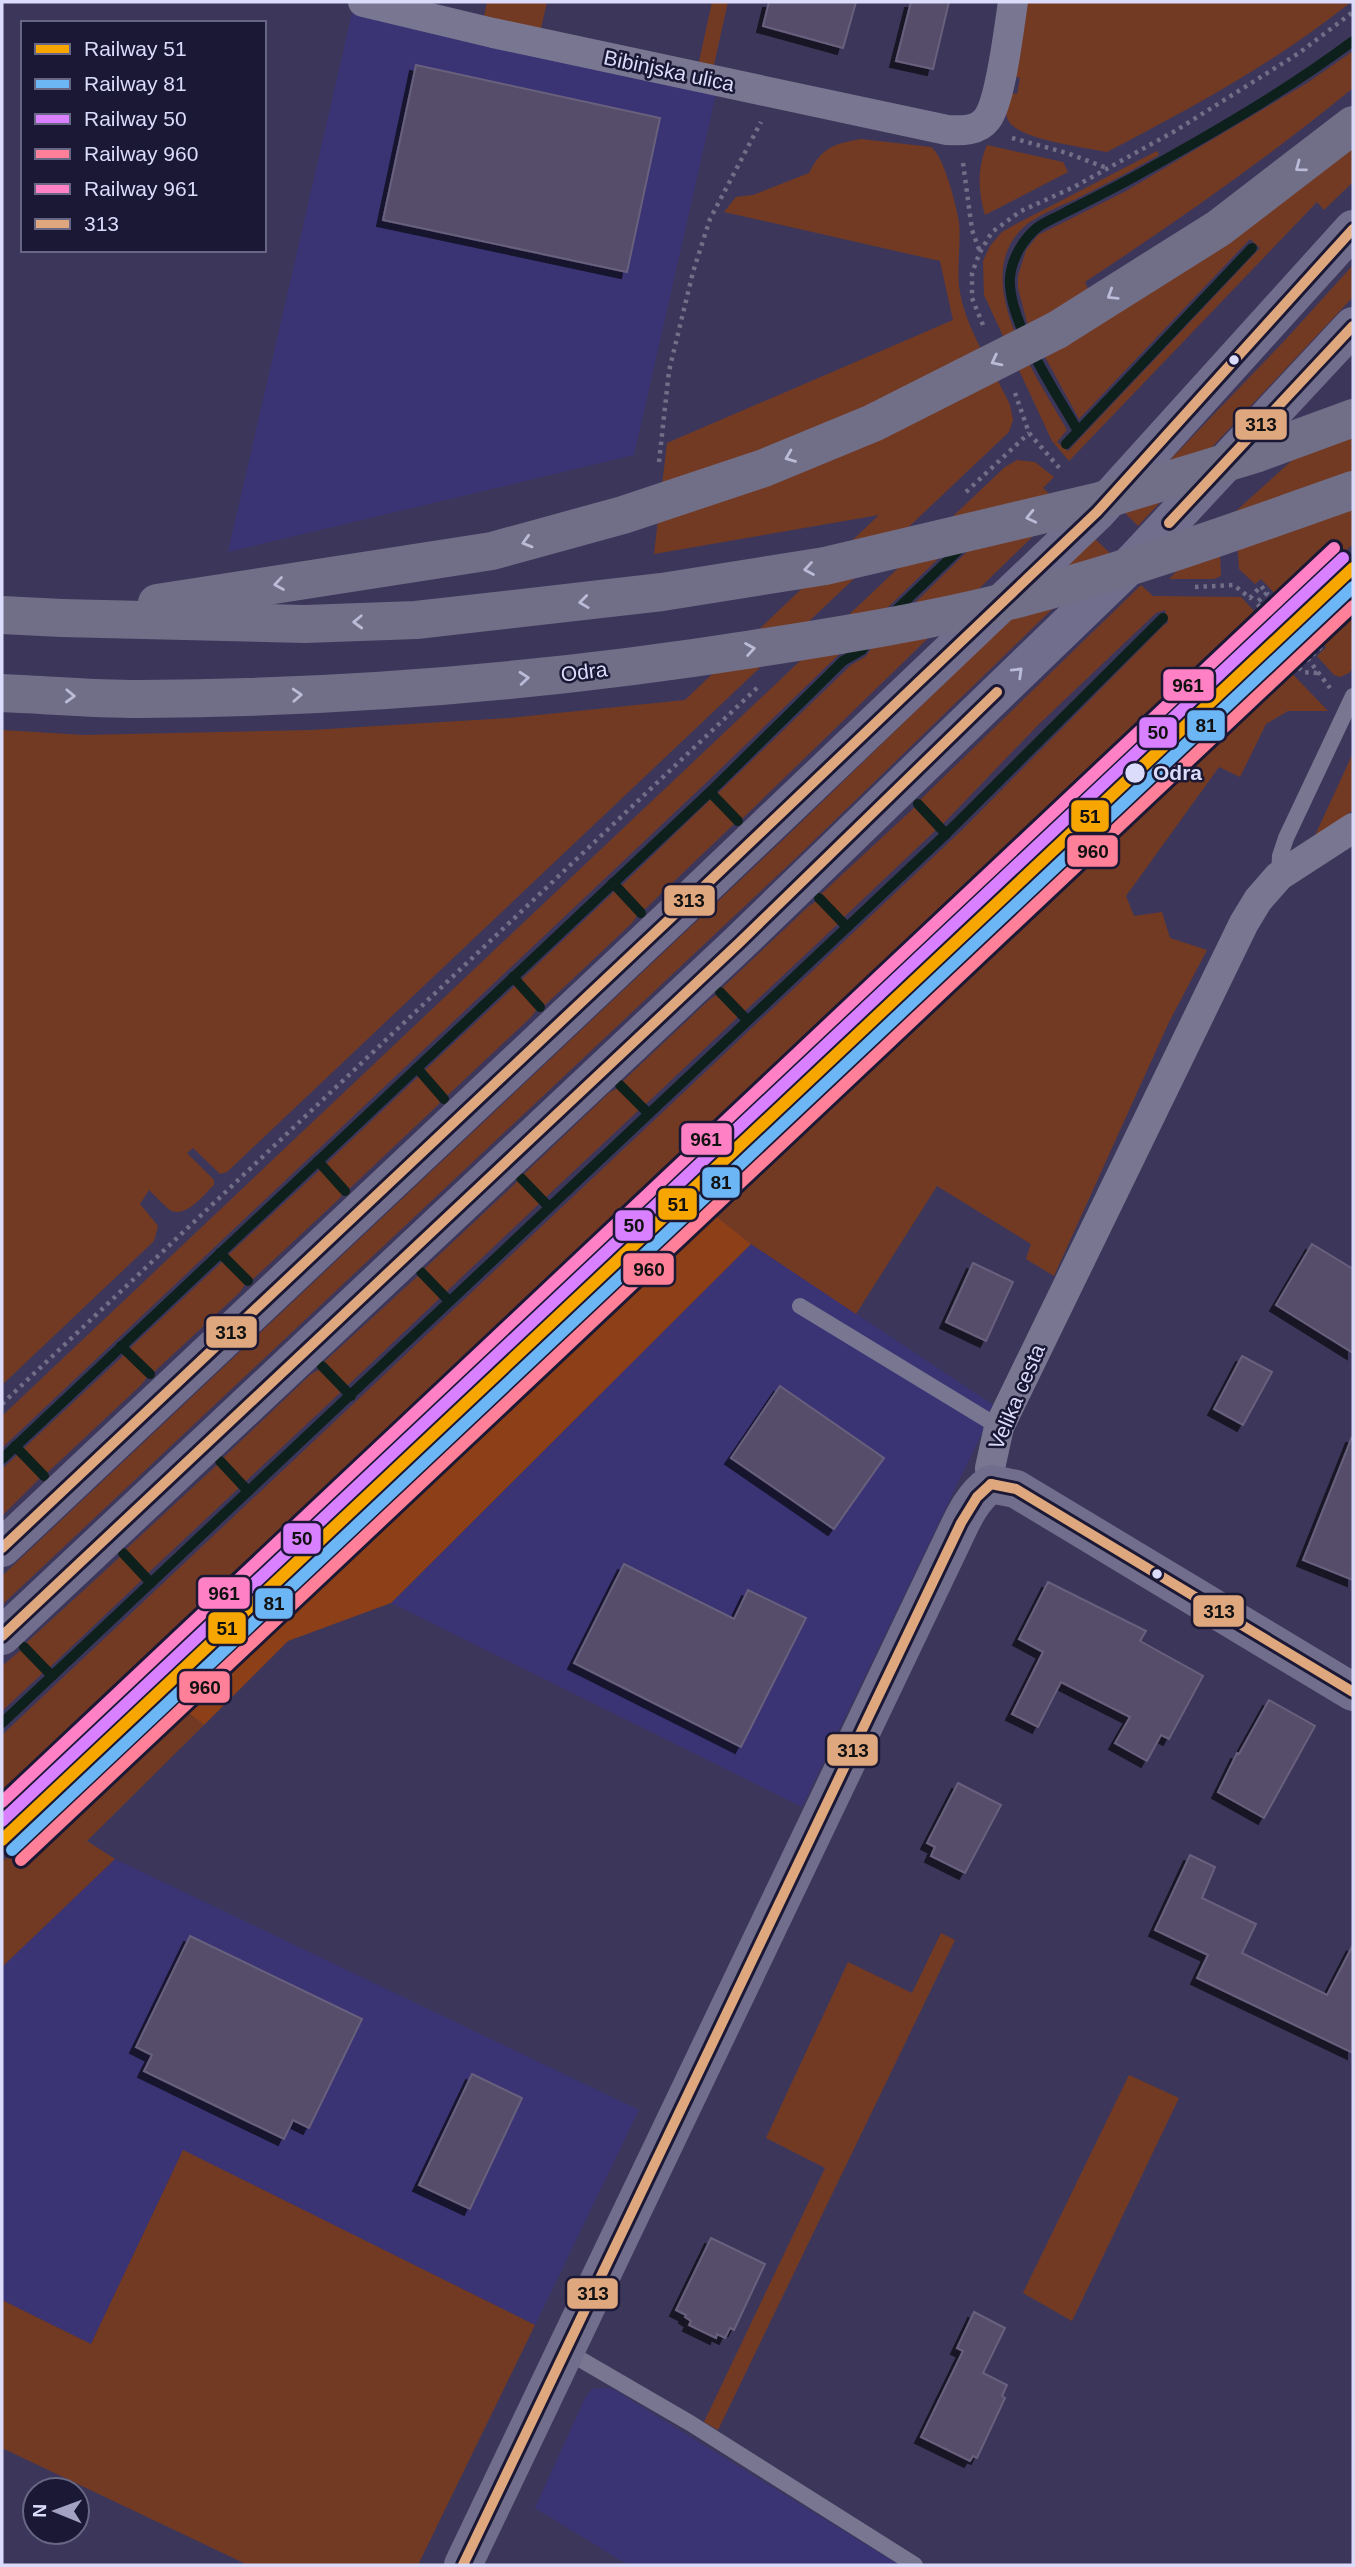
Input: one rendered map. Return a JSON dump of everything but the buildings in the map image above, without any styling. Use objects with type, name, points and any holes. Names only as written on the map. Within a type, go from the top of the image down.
[{"type":"highway","points":[[62,618],[492,551],[623,515],[764,468],[873,423],[1057,330],[1219,229],[1353,125]]},
{"type":"highway","points":[[2,615],[305,624],[416,620],[662,592],[825,566],[1100,501],[1258,453],[1353,418]]},
{"type":"highway","name":"Odra","points":[[2,693],[136,699],[278,696],[470,684],[684,660],[841,635],[1023,597],[1175,553],[1353,490]]},
{"type":"main road","points":[[2,1548],[1097,512],[1353,229]]},
{"type":"main road","points":[[2,1636],[749,933],[1134,561],[1353,326]]},
{"type":"main road","points":[[463,2565],[948,1550],[980,1491],[991,1484],[1016,1489],[1353,1692]]},
{"type":"street","name":"Bibinjska ulica","points":[[363,2],[493,33],[947,130],[967,129]]},
{"type":"street","points":[[967,129],[986,120],[995,104],[1013,2]]},
{"type":"street","name":"Velika cesta","points":[[991,1484],[990,1468],[999,1427],[1244,923],[1258,900],[1279,876],[1353,828]]},
{"type":"lane","points":[[1279,876],[1280,856],[1286,838],[1350,702]]},
{"type":"lane","points":[[800,1306],[999,1427]]},
{"type":"lane","points":[[566,2351],[690,2423],[915,2565]]},
{"type":"path","points":[[985,329],[972,298],[972,273],[992,232],[1021,211],[1074,187],[1175,131],[1299,53],[1353,12]]},
{"type":"path","points":[[658,472],[669,371],[693,272],[710,219],[776,94]]},
{"type":"path","points":[[980,252],[972,230],[967,129],[1067,153],[1108,168]]},
{"type":"path","points":[[1012,384],[1029,433],[1069,479]]},
{"type":"path","points":[[957,500],[1029,433]]},
{"type":"path","points":[[1234,585],[1250,598],[1261,586],[1267,593],[1256,603],[1304,649],[1312,641],[1320,648],[1308,659],[1317,673],[1350,702]]},
{"type":"path","points":[[1281,649],[1303,672],[1317,673]]},
{"type":"path","points":[[2,1404],[765,680]]},
{"type":"shaded area","points":[[487,2],[547,2],[540,33],[484,17]]},
{"type":"shaded area","points":[[712,2],[728,2],[713,69],[698,66]]},
{"type":"shaded area","points":[[1027,2],[1351,2],[1293,45],[1233,83],[1107,152],[1038,138],[1014,127],[1008,120],[1006,110],[1009,93],[1017,94],[1020,78],[1012,76]]},
{"type":"shaded area","points":[[352,13],[716,94],[634,455],[228,552]]},
{"type":"shaded area","points":[[1353,51],[1353,88],[1222,188],[1085,282],[1089,292],[1353,147],[1353,182],[1324,210],[1317,202],[1069,461],[1052,441],[984,295],[983,261],[990,246],[1002,232],[1016,224],[1157,151],[1159,155],[1149,161],[1030,222],[1011,243],[1003,268],[1004,296],[1012,325],[1039,383],[1067,430],[1057,442],[1068,451],[1260,248],[1250,239],[1079,419],[1028,326],[1018,288],[1018,276],[1026,250],[1038,235],[1126,191],[1307,83]]},
{"type":"shaded area","points":[[861,139],[931,147],[936,152],[949,182],[959,222],[959,286],[962,302],[973,332],[1010,405],[1013,420],[1009,432],[227,1172],[220,1174],[193,1148],[187,1153],[214,1180],[214,1185],[194,1204],[176,1212],[167,1208],[149,1190],[140,1204],[158,1226],[154,1241],[2,1385],[2,730],[84,735],[311,730],[509,718],[685,700],[879,515],[654,554],[667,443],[953,320],[940,261],[724,212],[736,197],[753,195],[809,173],[819,157],[830,148]]},
{"type":"shaded area","points":[[987,145],[1063,162],[1068,172],[985,215],[980,180],[981,162]]},
{"type":"shaded area","points":[[1353,265],[1353,297],[1138,526],[1122,510]]},
{"type":"shaded area","points":[[1353,405],[1353,544],[1279,616],[1265,602],[1274,593],[1261,579],[1255,584],[1239,569],[1235,512]]},
{"type":"shaded area","points":[[1017,460],[1035,462],[1054,477],[1043,488],[1063,507],[741,820],[716,795],[851,665],[866,656],[878,639],[982,537],[968,530],[709,780],[2,1448],[2,1416],[1005,467]]},
{"type":"shaded area","points":[[1219,527],[1221,576],[1214,579],[1169,579]]},
{"type":"shaded area","points":[[1094,538],[1110,553],[797,857],[2,1605],[2,1576],[786,837]]},
{"type":"shaded area","points":[[1353,581],[1353,668],[1340,677],[1334,675],[1317,656],[1326,647],[1312,635],[1304,642],[1298,635]]},
{"type":"shaded area","points":[[1141,585],[1153,596],[1241,597],[1267,625],[2,1821],[2,1735],[963,829],[1168,623],[1165,610],[1156,613],[1038,725],[941,826],[919,801]]},
{"type":"shaded area","points":[[1283,664],[1328,711],[1288,711],[1266,724],[1240,777],[1219,767],[1126,896],[1134,916],[1162,912],[1170,938],[1207,950],[1169,1022],[1054,1276],[1026,1259],[1031,1244],[937,1186],[856,1314],[751,1244],[700,1203],[973,940],[979,947],[1194,744],[1202,753],[1223,733],[1216,724]]},
{"type":"shaded area","points":[[1353,753],[1353,810],[1312,842]]},
{"type":"shaded area","points":[[711,799],[735,823],[643,911],[620,887]]},
{"type":"shaded area","points":[[916,806],[938,828],[842,919],[820,895]]},
{"type":"shaded area","points":[[616,890],[639,913],[632,923],[544,1006],[520,981]]},
{"type":"shaded area","points":[[818,900],[840,922],[743,1013],[721,989]]},
{"type":"shaded area","points":[[517,984],[538,1008],[447,1096],[443,1094],[424,1071]]},
{"type":"shaded area","points":[[718,994],[740,1015],[644,1106],[622,1082]]},
{"type":"shaded area","points":[[420,1075],[441,1097],[439,1104],[348,1190],[326,1164]]},
{"type":"shaded area","points":[[619,1087],[641,1108],[544,1199],[523,1175],[609,1093]]},
{"type":"shaded area","points":[[322,1168],[341,1189],[343,1193],[340,1198],[251,1281],[227,1256]]},
{"type":"shaded area","points":[[519,1180],[542,1201],[445,1293],[423,1270]]},
{"type":"shaded area","points":[[700,1203],[751,1244],[391,1603],[288,1641],[204,1725],[173,1701]]},
{"type":"shaded area","points":[[751,1244],[995,1406],[802,1807],[391,1603]]},
{"type":"shaded area","points":[[224,1260],[246,1283],[240,1292],[153,1373],[128,1350]]},
{"type":"shaded area","points":[[420,1274],[442,1296],[345,1388],[323,1363]]},
{"type":"shaded area","points":[[125,1354],[148,1376],[47,1473],[22,1450]]},
{"type":"shaded area","points":[[320,1369],[343,1390],[244,1483],[222,1459],[310,1375]]},
{"type":"shaded area","points":[[18,1454],[41,1477],[2,1516],[2,1469]]},
{"type":"shaded area","points":[[218,1464],[241,1486],[146,1575],[124,1551]]},
{"type":"shaded area","points":[[121,1556],[144,1578],[48,1669],[25,1644]]},
{"type":"shaded area","points":[[22,1649],[45,1671],[2,1711],[2,1666]]},
{"type":"shaded area","points":[[173,1701],[204,1725],[87,1841],[115,1859],[2,1967],[2,1862]]},
{"type":"shaded area","points":[[115,1859],[639,2110],[535,2325],[183,2150],[91,2344],[2,2300],[2,1967]]},
{"type":"shaded area","points":[[941,1933],[955,1940],[718,2430],[704,2422],[825,2168],[766,2138],[848,1962],[912,1993]]},
{"type":"shaded area","points":[[1129,2075],[1179,2098],[1072,2321],[1023,2293]]},
{"type":"shaded area","points":[[183,2150],[535,2325],[418,2565],[248,2565],[91,2490],[91,2476],[61,2476],[2,2448],[2,2300],[91,2344]]},
{"type":"shaded area","points":[[592,2389],[613,2389],[899,2565],[628,2565],[535,2508],[585,2398]]},
{"type":"waterway","points":[[1078,431],[1046,377],[1016,315],[1010,277],[1013,263],[1023,243],[1041,225],[1217,130],[1353,41]]},
{"type":"waterway","points":[[1066,444],[1252,248]]},
{"type":"waterway","points":[[894,612],[963,546]]},
{"type":"waterway","points":[[2,1723],[946,834],[1163,618]]},
{"type":"waterway","points":[[2,1459],[710,792],[843,661],[862,650],[867,642]]},
{"type":"waterway","points":[[710,792],[738,821]]},
{"type":"waterway","points":[[918,804],[946,834]]},
{"type":"waterway","points":[[613,883],[641,913]]},
{"type":"waterway","points":[[819,898],[847,927]]},
{"type":"waterway","points":[[513,977],[540,1007]]},
{"type":"waterway","points":[[720,992],[747,1020]]},
{"type":"waterway","points":[[417,1068],[444,1099]]},
{"type":"waterway","points":[[620,1085],[648,1113]]},
{"type":"waterway","points":[[318,1161],[345,1191]]},
{"type":"waterway","points":[[521,1178],[549,1207]]},
{"type":"waterway","points":[[220,1253],[248,1281]]},
{"type":"waterway","points":[[421,1272],[449,1301]]},
{"type":"waterway","points":[[121,1346],[150,1374]]},
{"type":"waterway","points":[[322,1366],[351,1396]]},
{"type":"waterway","points":[[15,1446],[44,1476]]},
{"type":"waterway","points":[[220,1461],[248,1491]]},
{"type":"waterway","points":[[123,1553],[151,1583]]},
{"type":"waterway","points":[[24,1647],[52,1676]]},
{"type":"rail line","name":"961","points":[[2,1802],[1334,548]]},
{"type":"rail line","name":"50","points":[[2,1821],[1343,558]]},
{"type":"rail line","name":"51","points":[[2,1840],[1353,568]]},
{"type":"rail line","name":"81","points":[[12,1850],[1353,587]]},
{"type":"rail line","name":"960","points":[[21,1860],[1353,606]]},
{"type":"transit line","name":"313","points":[[2,1548],[1097,512],[1353,229]]},
{"type":"transit line","name":"313","points":[[1169,523],[1353,326]]},
{"type":"transit line","name":"313","points":[[2,1636],[739,943],[997,692]]},
{"type":"transit line","name":"313","points":[[991,1484],[1016,1489],[1353,1692]]},
{"type":"transit line","name":"313","points":[[463,2565],[961,1523],[977,1497],[991,1484]]},
{"type":"place","name":"Odra","points":[[1135,773]]}]
